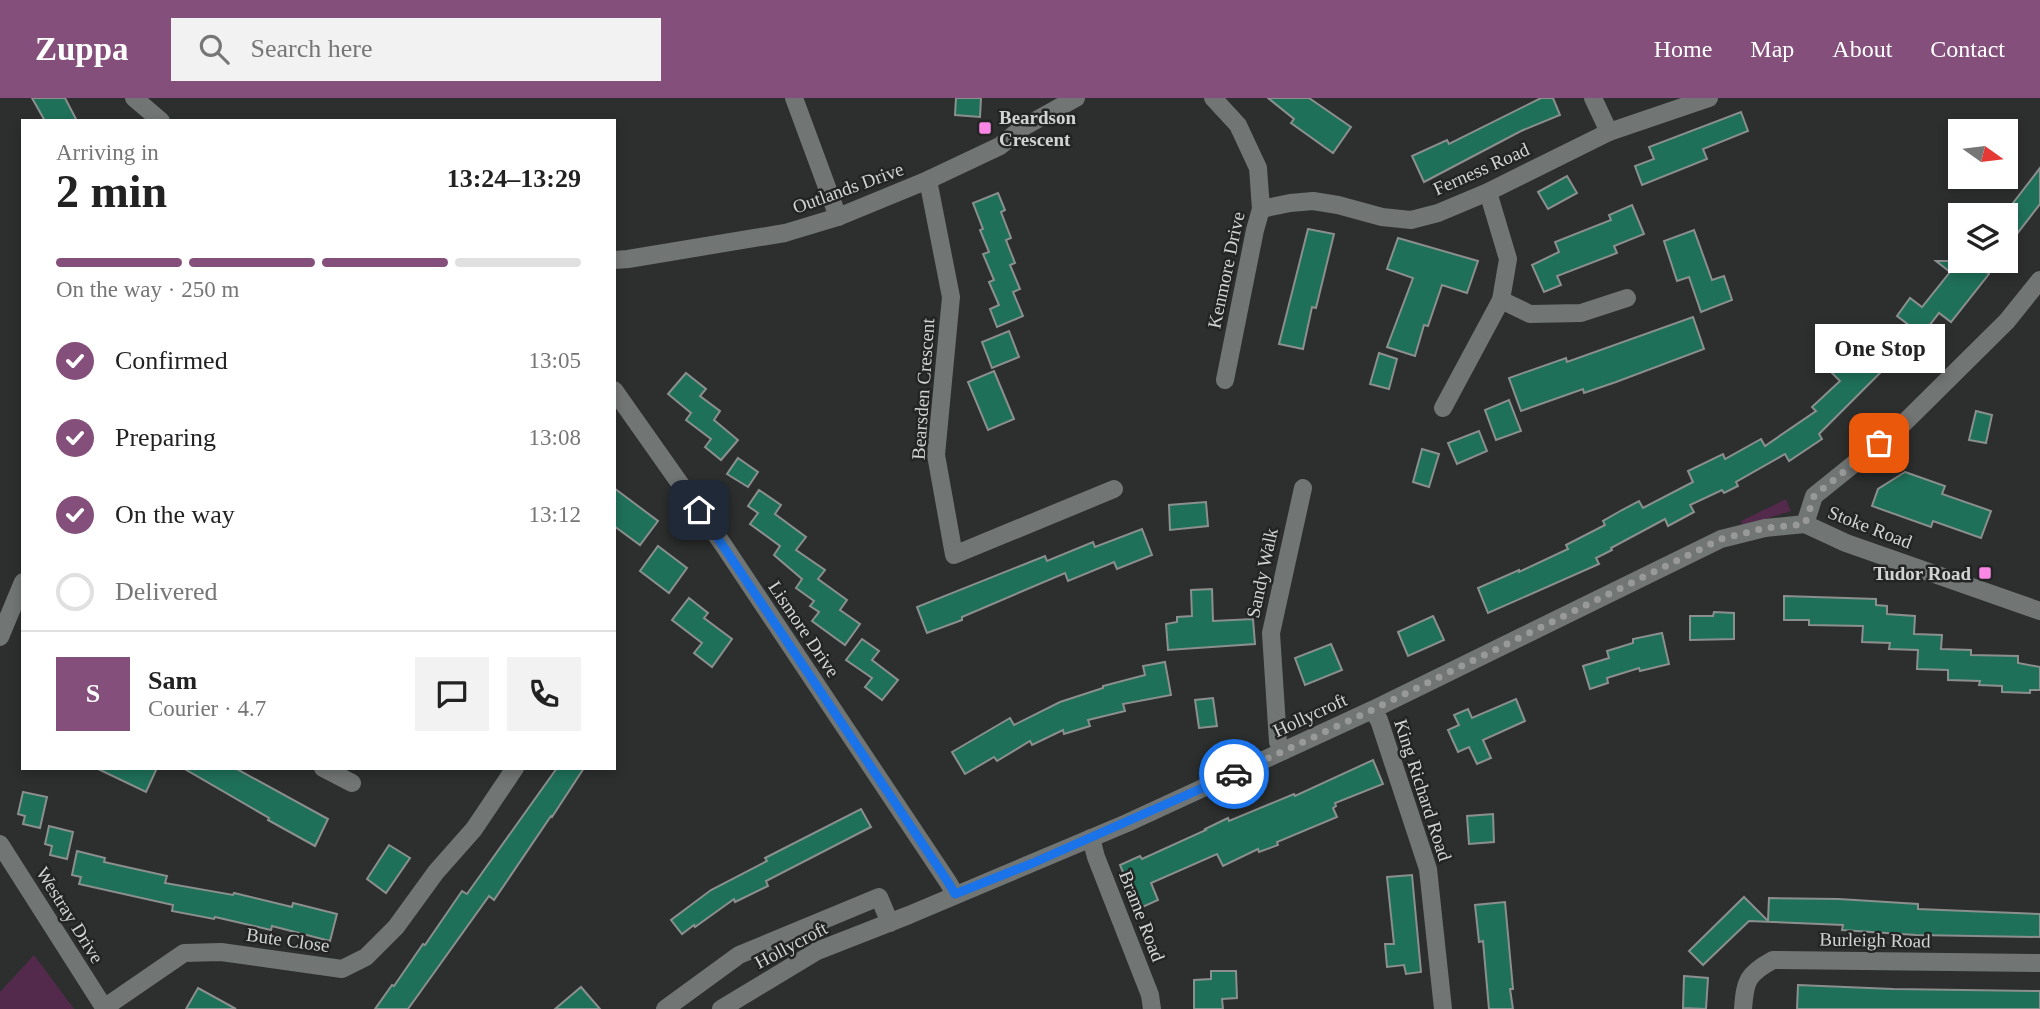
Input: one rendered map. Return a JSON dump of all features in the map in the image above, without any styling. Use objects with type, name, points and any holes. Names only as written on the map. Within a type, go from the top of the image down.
[{"type":"street","points":[[134,98],[159,119]]},
{"type":"street","points":[[794,98],[838,217]]},
{"type":"street","name":"Outlands Drive","points":[[616,260],[785,233],[838,217],[928,180],[1000,146],[1022,128],[1076,98]]},
{"type":"street","name":"Kenmore Drive","points":[[1213,98],[1238,125],[1258,169],[1261,209],[1225,380]]},
{"type":"street","points":[[1593,98],[1609,132]]},
{"type":"street","name":"Ferness Road","points":[[1261,209],[1313,201],[1382,217],[1411,220],[1488,192],[1609,132],[1709,98]]},
{"type":"street","name":"Bearsden Crescent","points":[[928,180],[951,297],[936,455],[954,555],[1114,489]]},
{"type":"street","points":[[1443,408],[1501,300],[1508,259],[1488,192]]},
{"type":"street","points":[[1805,524],[1814,496],[1901,426],[2007,321],[2040,280]]},
{"type":"street","points":[[1501,300],[1530,314],[1581,313],[1627,298]]},
{"type":"street","name":"Lismore Drive","points":[[616,393],[724,546],[955,894]]},
{"type":"street","name":"Sandy Walk","points":[[1283,751],[1278,742],[1270,633],[1303,488]]},
{"type":"street","name":"Stoke Road","points":[[1805,524],[1846,543],[2040,611]]},
{"type":"street","name":"Hollycroft","points":[[721,1009],[817,951],[891,923],[1091,838],[1283,751],[1721,539],[1765,528],[1805,524]]},
{"type":"street","points":[[0,637],[21,587]]},
{"type":"street","name":"King Richard Road","points":[[1372,710],[1379,720],[1428,869],[1443,1009]]},
{"type":"street","points":[[327,770],[352,783]]},
{"type":"street","name":"Bute Close","points":[[104,1008],[184,953],[221,952],[342,969],[366,957],[396,927],[436,872],[474,829],[514,770]]},
{"type":"street","name":"Brame Road","points":[[1091,838],[1150,995],[1152,1009]]},
{"type":"street","name":"Westray Drive","points":[[0,844],[104,1008]]},
{"type":"street","points":[[665,1009],[739,955],[879,897],[891,923]]},
{"type":"street","name":"Burleigh Road","points":[[1743,1009],[1744,987],[1753,970],[1773,960],[2040,963]]},
{"type":"shaded area","points":[[1786,499],[1791,511],[1743,526],[1741,521]]},
{"type":"shaded area","points":[[34,955],[74,1009],[0,1009],[0,992]]},
{"type":"building","points":[[32,98],[65,98],[76,119],[44,119]]},
{"type":"building","points":[[956,98],[981,98],[980,117],[955,115]]},
{"type":"building","points":[[1268,98],[1309,98],[1351,127],[1333,153],[1291,123],[1294,119]]},
{"type":"building","points":[[1541,98],[1553,98],[1560,115],[1521,131],[1424,182],[1412,156],[1447,140],[1449,144]]},
{"type":"building","points":[[1741,112],[1748,131],[1703,149],[1707,159],[1642,185],[1635,166],[1654,159],[1649,147]]},
{"type":"building","points":[[2040,168],[2040,204],[2018,232],[2018,203],[2013,203]]},
{"type":"building","points":[[1567,176],[1577,193],[1548,209],[1538,192]]},
{"type":"building","points":[[998,193],[1005,210],[1001,212],[1011,238],[1006,240],[1015,263],[1010,265],[1020,289],[1013,292],[1023,316],[997,327],[990,309],[999,305],[989,282],[994,280],[983,254],[989,252],[973,203]]},
{"type":"building","points":[[1632,205],[1644,234],[1614,246],[1617,253],[1557,276],[1561,285],[1544,292],[1532,265],[1559,252],[1555,242],[1611,220],[1609,215]]},
{"type":"building","points":[[1308,229],[1334,234],[1316,308],[1312,307],[1303,349],[1279,344]]},
{"type":"building","points":[[1694,230],[1712,280],[1724,276],[1732,300],[1701,312],[1689,277],[1677,281],[1664,241]]},
{"type":"building","points":[[1398,238],[1478,261],[1467,293],[1442,285],[1428,326],[1424,325],[1415,356],[1387,347],[1413,278],[1387,269]]},
{"type":"building","points":[[1936,261],[1948,261],[1948,270]]},
{"type":"building","points":[[1949,273],[1989,274],[1951,322],[1939,313],[1922,335],[1897,316],[1910,298],[1922,307]]},
{"type":"building","points":[[1693,317],[1704,349],[1584,393],[1583,389],[1521,411],[1509,378],[1566,358],[1567,362]]},
{"type":"building","points":[[1009,331],[1019,357],[992,368],[982,342]]},
{"type":"building","points":[[1859,343],[1885,368],[1819,434],[1822,439],[1789,461],[1785,454],[1736,482],[1738,486],[1724,493],[1722,490],[1690,505],[1694,512],[1668,526],[1665,519],[1611,548],[1612,550],[1596,558],[1599,564],[1488,613],[1478,588],[1568,549],[1566,545],[1605,525],[1603,521],[1639,501],[1643,508],[1693,482],[1688,471],[1723,454],[1725,459],[1761,439],[1765,446],[1816,411],[1812,407],[1840,381],[1831,372]]},
{"type":"building","points":[[1379,353],[1397,359],[1389,389],[1370,384]]},
{"type":"building","points":[[994,371],[1014,419],[988,430],[968,382]]},
{"type":"building","points":[[686,373],[706,389],[700,396],[720,411],[714,420],[738,440],[721,460],[705,447],[711,439],[686,420],[691,413],[668,394]]},
{"type":"building","points":[[1509,400],[1521,431],[1496,440],[1485,410]]},
{"type":"building","points":[[1976,411],[1992,415],[1986,443],[1969,440]]},
{"type":"building","points":[[1479,431],[1487,451],[1457,464],[1448,443]]},
{"type":"building","points":[[1422,449],[1439,454],[1429,487],[1413,482]]},
{"type":"building","points":[[738,458],[758,472],[748,487],[727,474]]},
{"type":"building","points":[[1905,472],[1945,486],[1942,494],[1991,511],[1981,538],[1933,521],[1931,527],[1872,506],[1878,489]]},
{"type":"building","points":[[616,490],[658,521],[640,545],[616,527]]},
{"type":"building","points":[[759,490],[781,505],[775,514],[806,537],[796,550],[825,570],[818,579],[847,600],[840,610],[860,624],[845,645],[812,621],[819,612],[810,606],[814,601],[796,588],[802,579],[774,555],[780,546],[750,524],[758,513],[748,506]]},
{"type":"building","points":[[1206,502],[1208,526],[1170,530],[1169,505]]},
{"type":"building","points":[[1142,529],[1152,555],[1117,569],[1114,562],[1068,581],[1065,573],[927,633],[917,607],[1045,556],[1047,561],[1093,542],[1095,547]]},
{"type":"building","points":[[658,546],[687,568],[669,593],[640,571]]},
{"type":"building","points":[[1212,589],[1213,621],[1253,619],[1255,644],[1168,650],[1166,624],[1177,622],[1177,617],[1192,616],[1191,590]]},
{"type":"building","points":[[1784,596],[1876,599],[1876,605],[1887,606],[1887,614],[1915,616],[1914,634],[1942,635],[1941,649],[1971,650],[1971,655],[2018,656],[2018,663],[2040,667],[2040,690],[2030,690],[2030,693],[2002,692],[2002,686],[1979,685],[1980,681],[1948,680],[1948,670],[1917,669],[1918,650],[1889,649],[1890,643],[1862,642],[1863,626],[1809,625],[1809,620],[1784,620]]},
{"type":"building","points":[[689,598],[708,613],[704,618],[732,639],[712,667],[694,653],[702,643],[672,620]]},
{"type":"building","points":[[1714,612],[1734,613],[1734,639],[1690,640],[1690,616],[1713,616]]},
{"type":"building","points":[[1433,616],[1444,640],[1408,656],[1398,632]]},
{"type":"building","points":[[1662,633],[1669,664],[1640,671],[1639,668],[1607,678],[1608,683],[1590,689],[1583,666],[1609,658],[1607,651],[1633,643],[1633,639]]},
{"type":"building","points":[[862,639],[879,651],[872,660],[898,680],[882,700],[865,687],[872,678],[846,660]]},
{"type":"building","points":[[1331,644],[1342,670],[1305,685],[1295,658]]},
{"type":"building","points":[[1165,662],[1171,695],[1123,704],[1125,711],[1088,720],[1090,726],[1064,734],[1063,730],[1032,745],[1030,741],[997,761],[994,757],[965,774],[952,752],[1010,718],[1014,725],[1060,702],[1103,686],[1145,675],[1143,666]]},
{"type":"building","points":[[1213,698],[1217,726],[1199,728],[1195,700]]},
{"type":"building","points":[[1516,699],[1525,721],[1483,740],[1491,758],[1477,764],[1469,747],[1458,752],[1448,730],[1459,725],[1454,715],[1468,709],[1472,718]]},
{"type":"building","points":[[1373,760],[1383,784],[1335,803],[1333,808],[1337,817],[1277,842],[1278,845],[1259,852],[1258,849],[1223,866],[1217,854],[1151,883],[1158,900],[1138,909],[1120,865],[1140,856],[1142,859],[1228,818],[1229,821],[1294,794],[1295,796]]},
{"type":"building","points":[[100,770],[156,770],[146,792]]},
{"type":"building","points":[[186,770],[239,770],[328,819],[315,846],[268,820],[269,818]]},
{"type":"building","points":[[556,770],[583,770],[494,900],[489,896],[408,1009],[375,1009],[423,944],[425,945],[462,891],[467,894]]},
{"type":"building","points":[[23,792],[47,797],[40,828],[23,824],[25,816],[18,814]]},
{"type":"building","points":[[861,809],[871,827],[766,881],[768,886],[735,902],[734,899],[682,934],[671,920],[711,890],[767,861],[765,858]]},
{"type":"building","points":[[1493,814],[1494,842],[1469,844],[1467,816]]},
{"type":"building","points":[[49,826],[73,832],[67,859],[50,855],[52,846],[45,844]]},
{"type":"building","points":[[389,845],[410,858],[386,893],[367,879]]},
{"type":"building","points":[[77,851],[105,858],[104,862],[167,876],[165,883],[233,895],[234,893],[292,907],[293,903],[337,914],[330,941],[272,926],[271,930],[215,917],[214,919],[172,911],[173,905],[79,884],[81,877],[72,875]]},
{"type":"building","points":[[1412,875],[1421,972],[1406,974],[1404,965],[1387,967],[1385,944],[1394,944],[1387,877]]},
{"type":"building","points":[[1744,897],[1768,921],[1769,898],[1839,899],[1918,904],[1918,909],[2040,914],[2040,937],[1916,935],[1842,930],[1843,925],[1749,921],[1703,965],[1689,951]]},
{"type":"building","points":[[1505,902],[1513,1009],[1489,1009],[1483,941],[1479,942],[1475,905]]},
{"type":"building","points":[[1211,971],[1236,971],[1237,998],[1222,999],[1223,1009],[1194,1009],[1194,980],[1211,979]]},
{"type":"building","points":[[1684,976],[1708,978],[1706,1009],[1683,1008]]},
{"type":"building","points":[[1798,985],[2040,991],[2040,1009],[1797,1009]]},
{"type":"building","points":[[581,987],[600,1009],[555,1009]]},
{"type":"building","points":[[198,988],[236,1009],[186,1009]]},
{"type":"way so far","points":[[1234,774],[1372,710],[1721,539],[1765,528],[1805,524],[1814,496],[1879,443]]},
{"type":"place","name":"Beardson Crescent","points":[[985,128]]},
{"type":"place","name":"One Stop","points":[[1879,443]]},
{"type":"place","name":"Tudor Road","points":[[1985,573]]},
{"type":"route","points":[[699,510],[955,894],[1127,823],[1234,774]]}]
